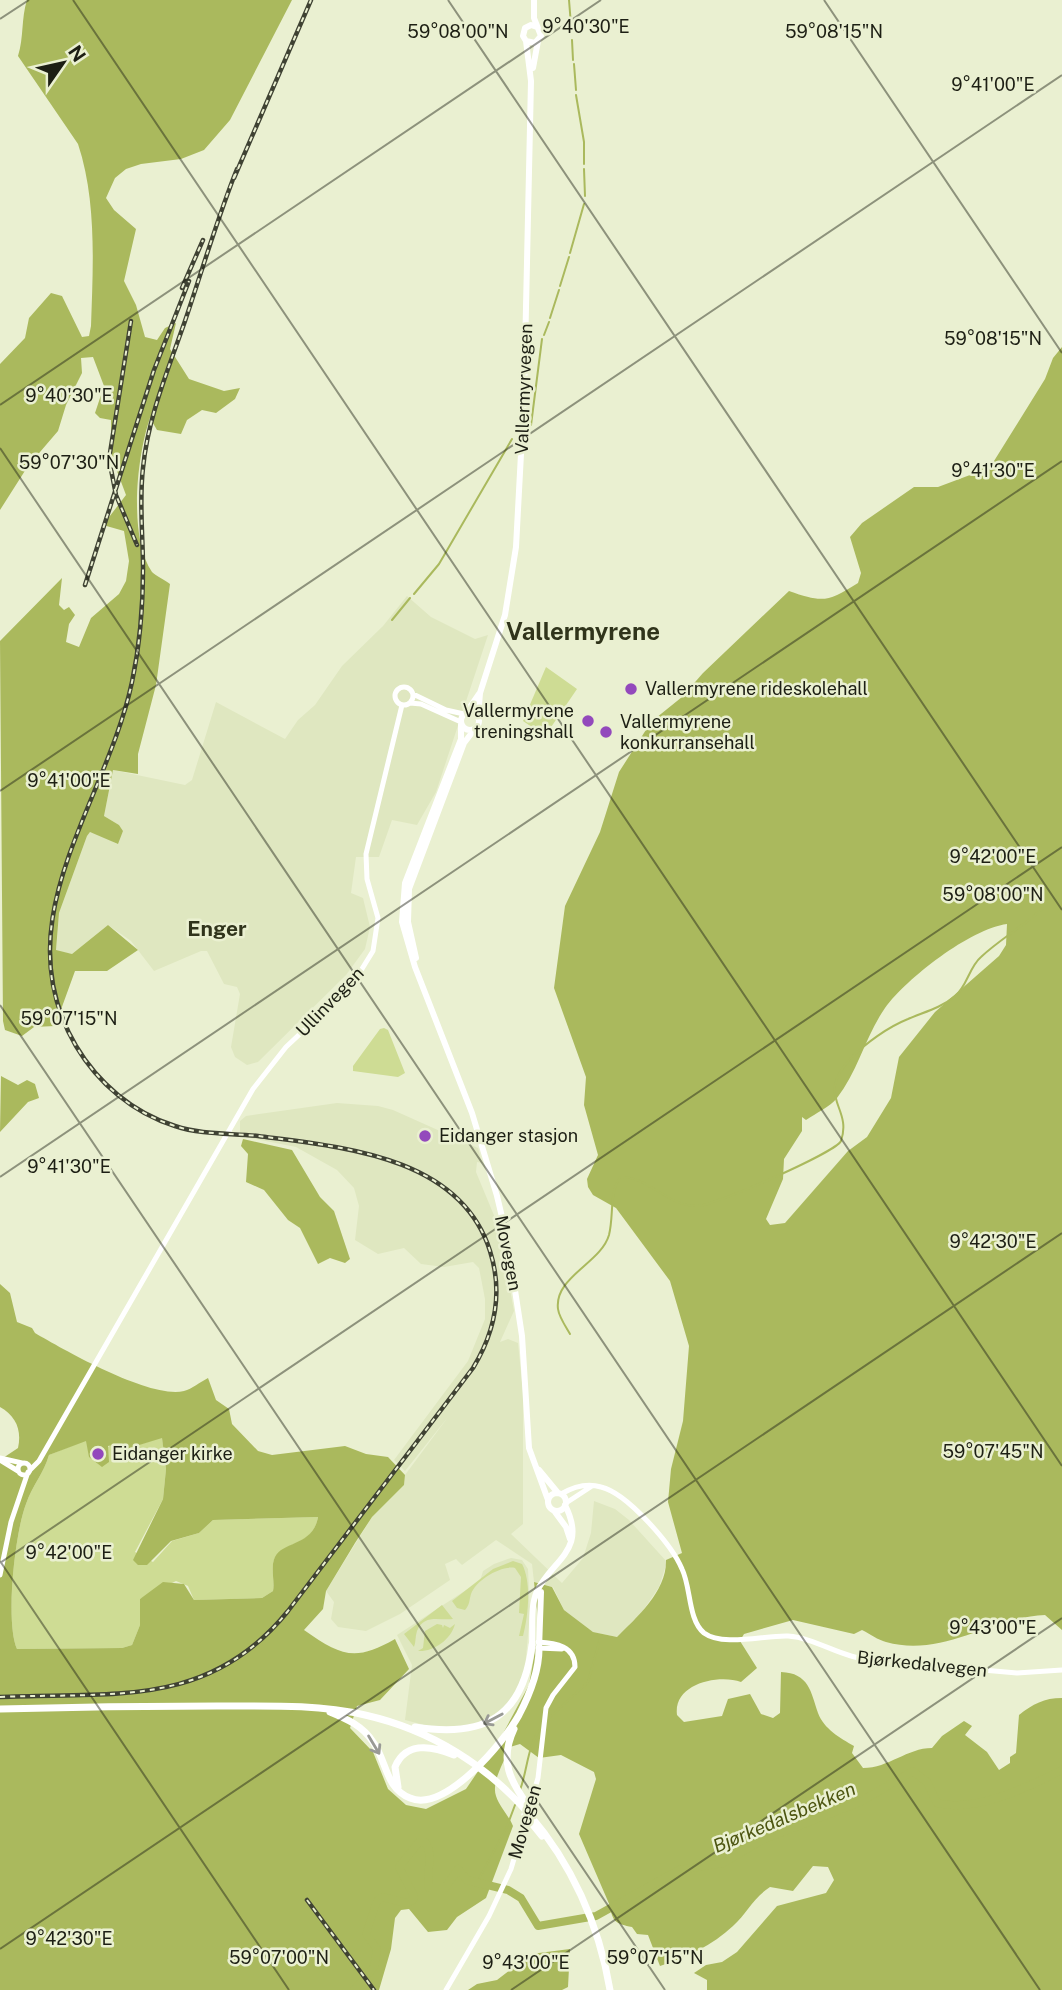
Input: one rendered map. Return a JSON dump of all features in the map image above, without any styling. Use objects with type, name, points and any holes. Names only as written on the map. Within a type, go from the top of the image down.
[{"type":"highway","points":[[0,1710],[306,1707],[348,1711],[400,1724],[450,1731],[486,1723],[513,1703],[524,1685],[537,1645]]},
{"type":"highway","points":[[537,1645],[536,1673],[506,1756],[514,1795],[542,1832]]},
{"type":"highway","points":[[484,1758],[519,1706],[528,1682],[529,1665]]},
{"type":"highway","points":[[330,1712],[354,1723],[369,1735],[391,1783],[402,1794],[415,1800],[434,1798],[452,1788],[509,1730],[523,1706]]},
{"type":"highway","points":[[0,1710],[186,1709],[330,1712],[399,1728],[460,1757]]},
{"type":"highway","points":[[400,1724],[430,1736],[514,1795],[542,1832],[579,1893],[596,1940],[608,1990]]},
{"type":"highway","points":[[402,1794],[395,1772],[398,1761],[406,1752],[424,1747],[460,1757]]},
{"type":"main road","points":[[532,0],[541,34],[538,41],[526,41],[523,34],[532,0]]},
{"type":"main road","points":[[526,27],[537,27]]},
{"type":"main road","name":"Vallermyrvegen","points":[[405,894],[464,743],[478,724],[480,693],[505,615],[516,547],[524,398],[531,81],[526,41]]},
{"type":"main road","name":"Vallermyrvegen","points":[[531,81],[538,41]]},
{"type":"main road","name":"Ullinvegen","points":[[47,1446],[235,1119],[271,1064],[352,985],[373,951],[377,918],[367,879],[366,854],[406,704],[413,694],[409,688],[399,689],[396,698],[406,704]]},
{"type":"main road","name":"Vallermyrvegen","points":[[405,894],[461,739],[461,724],[465,713],[480,693]]},
{"type":"main road","points":[[413,694],[446,710],[473,712],[478,717]]},
{"type":"main road","points":[[406,704],[421,704],[461,724],[467,730],[474,730]]},
{"type":"main road","name":"Movegen","points":[[405,894],[408,922],[421,981],[464,1090],[490,1169],[516,1291],[527,1390],[529,1448],[549,1507],[555,1512]]},
{"type":"main road","points":[[0,1459],[23,1463],[36,1458],[47,1446]]},
{"type":"main road","points":[[0,1575],[5,1542],[20,1495],[29,1471],[47,1446]]},
{"type":"main road","points":[[0,1459],[19,1473],[29,1471]]},
{"type":"main road","points":[[23,1463],[29,1471]]},
{"type":"main road","points":[[20,1495],[19,1473],[23,1463]]},
{"type":"main road","points":[[533,1463],[566,1504],[572,1532],[565,1558],[547,1577],[534,1599],[537,1645]]},
{"type":"main road","points":[[548,1500],[577,1487],[592,1486]]},
{"type":"main road","points":[[570,1541],[566,1527],[555,1512],[592,1486]]},
{"type":"main road","name":"Bjørkedalvegen","points":[[592,1486],[610,1490],[623,1499],[667,1545],[684,1572],[695,1617],[702,1631],[719,1639],[797,1637],[842,1655],[869,1660],[1017,1673],[1062,1670]]},
{"type":"main road","name":"Movegen","points":[[446,1990],[489,1916],[517,1853],[538,1778],[547,1709],[553,1695],[575,1667],[575,1658],[569,1650],[537,1645]]},
{"type":"shaded area","points":[[27,0],[292,0],[230,120],[204,150],[181,159],[141,164],[126,169],[115,178],[106,198],[114,210],[136,229],[124,281],[136,305],[145,337],[157,340],[165,328],[176,323],[170,349],[189,379],[224,391],[240,388],[235,399],[216,413],[202,410],[187,420],[181,434],[157,430],[150,418],[141,453],[137,518],[144,557],[152,572],[170,584],[156,685],[138,754],[138,774],[113,770],[104,816],[119,825],[123,831],[118,844],[90,832],[87,836],[59,913],[56,950],[72,954],[108,925],[138,950],[107,971],[75,971],[55,1026],[34,1027],[22,1036],[5,1030],[3,1021],[0,641],[62,578],[59,605],[64,610],[69,607],[75,615],[69,624],[66,642],[79,647],[91,618],[119,594],[126,581],[129,561],[124,531],[103,525],[126,495],[111,455],[111,420],[100,418],[95,413],[104,386],[93,357],[81,358],[82,373],[66,405],[58,431],[28,466],[0,510],[0,364],[25,338],[29,318],[51,293],[62,296],[82,337],[89,336],[91,326],[91,211],[84,166],[78,144],[18,56]]},
{"type":"shaded area","points":[[1062,347],[1062,1630],[1045,1615],[1025,1617],[947,1641],[907,1646],[883,1641],[862,1630],[854,1634],[793,1620],[744,1634],[740,1641],[757,1668],[741,1682],[721,1679],[689,1689],[678,1704],[677,1715],[684,1722],[722,1716],[728,1699],[750,1694],[761,1714],[773,1718],[780,1713],[781,1672],[790,1673],[803,1680],[811,1691],[824,1724],[854,1746],[852,1753],[863,1768],[881,1765],[914,1751],[932,1748],[942,1736],[964,1721],[972,1726],[965,1735],[987,1752],[999,1770],[1010,1763],[1010,1757],[1016,1753],[1019,1715],[1039,1702],[1062,1698],[1062,1990],[707,1990],[707,1980],[694,1973],[706,1965],[722,1962],[737,1952],[777,1906],[826,1893],[834,1880],[828,1867],[813,1866],[793,1891],[770,1887],[717,1939],[689,1955],[660,1966],[648,1935],[637,1934],[632,1927],[619,1923],[612,1916],[579,1834],[596,1779],[594,1772],[561,1755],[539,1758],[520,1744],[510,1747],[495,1784],[497,1800],[513,1826],[486,1898],[457,1917],[447,1930],[428,1932],[409,1909],[401,1910],[395,1918],[391,1949],[379,1990],[0,1990],[0,1460],[18,1448],[19,1435],[14,1419],[0,1407],[0,1284],[10,1293],[17,1322],[108,1372],[169,1392],[187,1390],[208,1378],[216,1400],[229,1409],[232,1424],[258,1451],[272,1455],[345,1446],[366,1454],[388,1457],[405,1475],[404,1485],[372,1517],[355,1543],[326,1591],[323,1609],[304,1630],[328,1646],[348,1653],[369,1651],[395,1639],[409,1669],[380,1700],[357,1706],[350,1728],[373,1752],[388,1789],[406,1805],[426,1809],[466,1789],[500,1739],[529,1685],[539,1628],[534,1582],[552,1587],[564,1610],[593,1632],[617,1637],[642,1612],[656,1593],[662,1582],[666,1560],[682,1553],[668,1502],[671,1469],[683,1421],[689,1346],[670,1281],[616,1208],[593,1195],[588,1187],[587,1179],[598,1155],[584,1105],[586,1077],[554,988],[565,906],[600,832],[619,772],[651,722],[682,697],[703,673],[789,591],[825,599],[858,583],[861,573],[850,537],[862,523],[914,487],[938,487],[970,475],[994,461],[1045,379],[1053,358]],"holes":[[[1007,924],[1006,945],[999,956],[935,1012],[899,1057],[891,1098],[867,1137],[848,1151],[785,1223],[770,1225],[766,1219],[783,1179],[784,1159],[802,1131],[802,1117],[806,1120],[837,1098],[885,1008],[908,983],[940,957],[975,935]],[[162,1438],[166,1469],[163,1499],[133,1560],[138,1565],[147,1565],[171,1541],[199,1533],[213,1520],[318,1517],[310,1533],[284,1548],[275,1557],[273,1591],[262,1598],[194,1600],[184,1584],[163,1582],[140,1599],[140,1625],[132,1645],[122,1648],[17,1649],[13,1636],[12,1599],[18,1535],[29,1497],[49,1455],[86,1441],[89,1457],[102,1467],[109,1462],[108,1446],[118,1444],[123,1450]]]},
{"type":"shaded area","points":[[407,596],[431,617],[475,639],[488,635],[436,792],[417,825],[392,820],[379,857],[356,857],[351,893],[363,898],[370,927],[365,949],[346,975],[258,1062],[247,1065],[235,1057],[231,1047],[240,994],[237,987],[224,984],[207,951],[201,951],[154,971],[131,941],[108,925],[72,954],[56,951],[59,913],[87,836],[90,832],[117,844],[123,831],[119,825],[104,816],[113,770],[185,785],[192,780],[216,702],[285,739],[298,720],[315,705],[342,666],[383,626]]},
{"type":"shaded area","points":[[546,667],[577,689],[545,736],[523,721]]},
{"type":"shaded area","points":[[380,1029],[388,1030],[405,1073],[398,1077],[353,1071],[353,1066]]},
{"type":"shaded area","points":[[1,1076],[18,1085],[27,1080],[35,1084],[39,1098],[28,1102],[0,1132]]},
{"type":"shaded area","points":[[337,1103],[378,1106],[393,1110],[478,1148],[482,1163],[477,1162],[476,1172],[498,1225],[514,1311],[500,1342],[508,1339],[518,1343],[523,1392],[523,1524],[511,1534],[562,1583],[583,1558],[591,1533],[594,1501],[615,1509],[629,1520],[667,1562],[659,1587],[642,1612],[617,1637],[593,1632],[564,1610],[553,1587],[534,1582],[532,1564],[496,1540],[462,1565],[456,1559],[445,1564],[450,1580],[400,1614],[366,1631],[338,1627],[331,1619],[334,1602],[326,1591],[372,1517],[404,1485],[405,1475],[448,1417],[405,1471],[394,1460],[468,1361],[485,1319],[485,1299],[479,1268],[473,1262],[444,1267],[421,1264],[404,1248],[378,1254],[355,1240],[359,1206],[354,1188],[337,1170],[296,1147],[240,1136],[240,1121],[246,1116]]},
{"type":"shaded area","points":[[243,1139],[292,1150],[320,1197],[334,1211],[350,1259],[345,1263],[330,1258],[318,1264],[300,1228],[288,1220],[264,1190],[246,1182],[248,1154],[241,1146]]},
{"type":"shaded area","points":[[162,1437],[166,1469],[163,1499],[135,1552],[153,1562],[172,1541],[199,1533],[213,1520],[318,1517],[311,1533],[285,1548],[275,1558],[273,1591],[262,1598],[194,1600],[188,1586],[176,1581],[140,1599],[140,1625],[132,1645],[122,1648],[17,1649],[13,1636],[12,1599],[18,1535],[29,1497],[49,1455],[86,1440],[106,1449],[111,1444],[118,1444],[123,1450]]},
{"type":"shaded area","points":[[511,1558],[522,1560],[528,1569],[530,1613],[524,1679],[507,1707],[475,1725],[436,1728],[405,1720],[412,1665],[397,1635],[480,1581],[483,1571]]},
{"type":"shaded area","points":[[513,1561],[522,1564],[527,1581],[528,1610],[523,1636],[519,1636],[524,1614],[519,1613],[521,1577],[515,1568],[496,1571],[483,1579],[471,1594],[465,1610],[457,1608],[452,1601],[493,1569]]},
{"type":"shaded area","points":[[442,1605],[453,1619],[424,1622],[417,1631],[414,1647],[404,1634]]},
{"type":"shaded area","points":[[437,1624],[450,1628],[455,1624],[450,1635],[441,1644],[418,1651],[423,1648],[425,1631]]},
{"type":"shaded area","points":[[570,1949],[568,1987],[562,1990],[468,1990],[477,1984],[497,1980],[531,1954]]},
{"type":"waterway","points":[[569,0],[571,25]]},
{"type":"waterway","points":[[572,40],[573,60]]},
{"type":"waterway","points":[[574,64],[576,90]]},
{"type":"waterway","points":[[576,95],[584,142],[584,164]]},
{"type":"waterway","points":[[584,169],[585,196]]},
{"type":"waterway","points":[[570,253],[584,204]]},
{"type":"waterway","points":[[560,286],[569,257]]},
{"type":"waterway","points":[[550,318],[559,290]]},
{"type":"waterway","points":[[544,335],[549,322]]},
{"type":"waterway","points":[[531,425],[542,339]]},
{"type":"waterway","points":[[414,594],[439,564],[512,439]]},
{"type":"waterway","points":[[392,620],[410,598]]},
{"type":"waterway","points":[[570,1334],[558,1309],[559,1298],[570,1279],[604,1245],[609,1235],[614,1190],[620,1177],[640,1181],[677,1202],[698,1206],[774,1177],[834,1147],[841,1141],[843,1129],[835,1093],[836,1083],[840,1072],[851,1058],[870,1041],[900,1022],[950,1000],[962,988],[981,957],[1043,908],[1062,908]]},
{"type":"waterway","points":[[547,1720],[588,1682],[600,1639]]},
{"type":"waterway","points":[[520,1790],[531,1749],[542,1727]]},
{"type":"waterway","name":"Bjørkedalsbekken","points":[[354,1990],[374,1967],[377,1949],[366,1934],[377,1901],[382,1897],[407,1903],[413,1900],[414,1896],[399,1867],[419,1842],[425,1842],[428,1847],[429,1888],[445,1888],[458,1869],[467,1880],[508,1890],[521,1898],[538,1926],[596,1916],[679,1870],[723,1863],[762,1840],[860,1802],[913,1771],[927,1782],[937,1803],[952,1805],[1001,1797],[1062,1770]]},
{"type":"waterway","points":[[476,1884],[506,1829],[515,1805]]},
{"type":"railway","points":[[234,178],[311,0]]},
{"type":"railway","points":[[0,1697],[82,1695],[157,1689],[192,1680],[226,1665],[258,1643],[288,1611],[473,1368],[487,1340],[495,1311],[496,1282],[490,1251],[475,1219],[453,1195],[426,1176],[394,1162],[360,1152],[291,1140],[195,1131],[145,1113],[118,1095],[85,1060],[76,1046],[56,999],[50,953],[54,908],[66,863],[119,728],[135,668],[142,596],[142,481],[149,430],[237,169]]},
{"type":"railway","points":[[182,288],[203,240]]},
{"type":"railway","points":[[85,585],[154,370],[189,281]]},
{"type":"railway","points":[[131,321],[109,459],[116,495],[137,545]]},
{"type":"railway","points":[[307,1900],[374,1990]]},
{"type":"place","name":"Vallermyrene rideskolehall","points":[[631,689]]},
{"type":"place","name":"Vallermyrene treningshall","points":[[588,721]]},
{"type":"place","name":"Vallermyrene konkurransehall","points":[[606,732]]},
{"type":"place","name":"Eidanger stasjon","points":[[425,1136]]},
{"type":"place","name":"Eidanger kirke","points":[[98,1454]]},
{"type":"district","name":"Vallermyrene","points":[[583,632]]},
{"type":"district","name":"Enger","points":[[217,929]]}]
